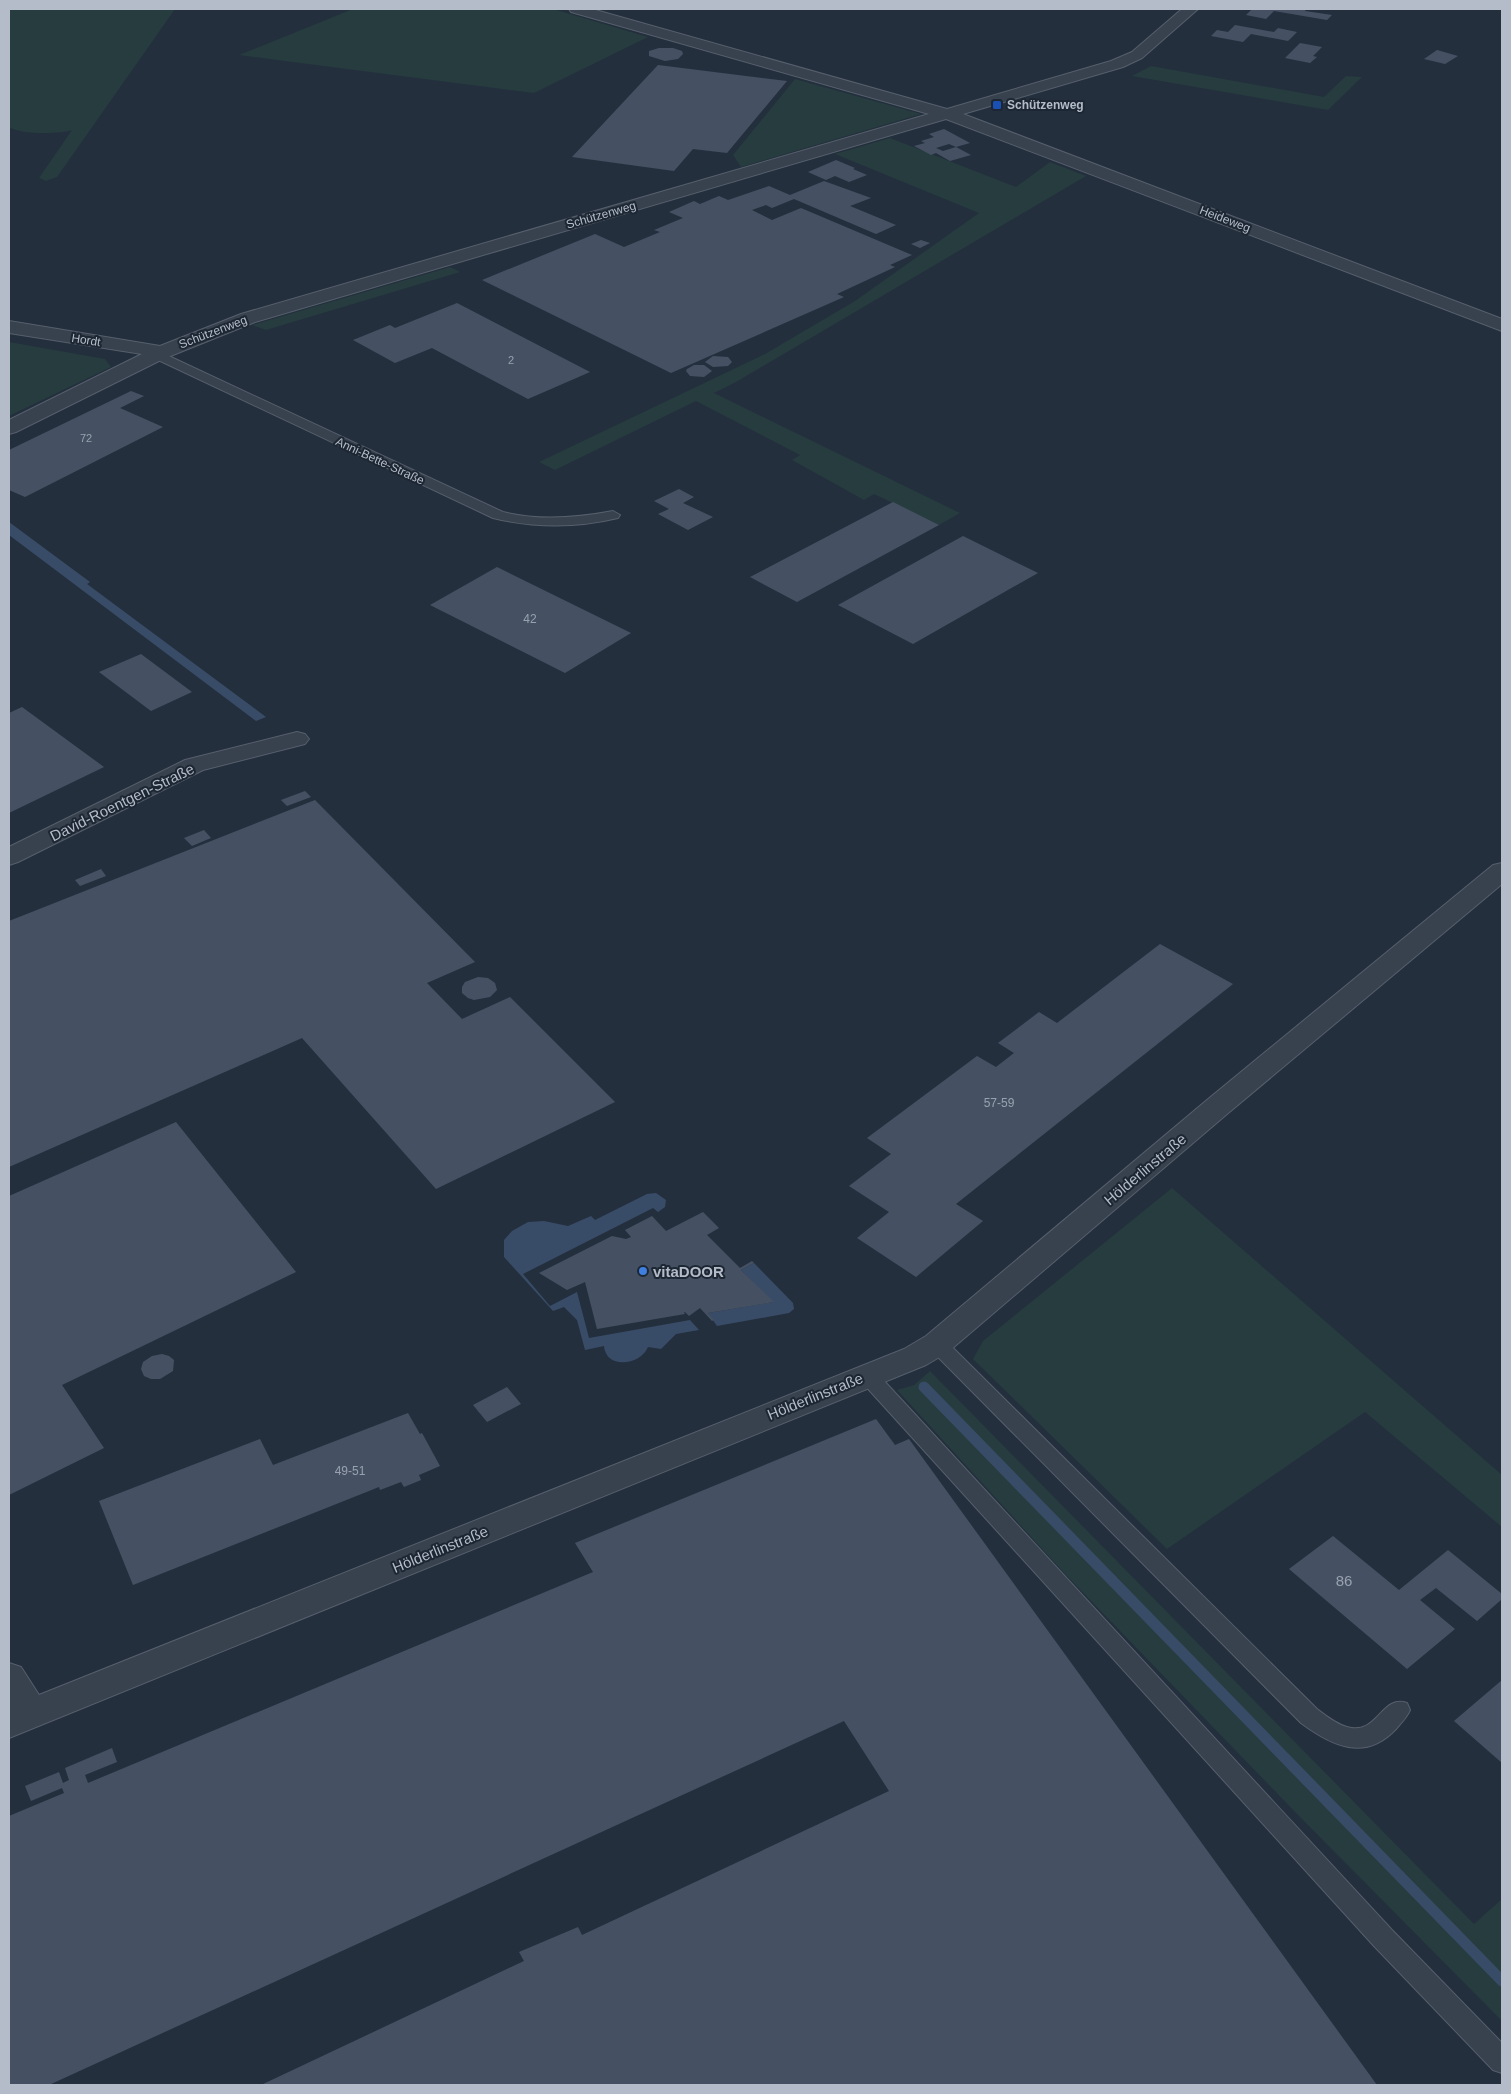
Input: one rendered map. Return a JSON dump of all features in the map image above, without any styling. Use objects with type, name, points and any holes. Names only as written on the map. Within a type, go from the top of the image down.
[{"type":"street","name":"Heideweg","points":[[576,9],[948,114],[1502,325]]},
{"type":"street","name":"Schützenweg","points":[[9,428],[160,354],[219,328],[248,318],[1117,64],[1137,55],[1191,9]]},
{"type":"street","name":"Hordt","points":[[9,327],[160,354]]},
{"type":"street","name":"David-Roentgen-Straße","points":[[9,858],[194,765],[296,739]]},
{"type":"street","name":"Hölderlinstraße","points":[[20,1718],[915,1357],[937,1344],[1217,1107],[1502,871]]},
{"type":"street","points":[[9,1678],[20,1718]]},
{"type":"lane","name":"Anni-Bette-Straße","points":[[160,354],[492,513],[518,520],[547,522],[580,521],[613,515]]},
{"type":"lane","points":[[937,1344],[1309,1716],[1342,1737],[1362,1738],[1374,1734],[1399,1710]]},
{"type":"lane","points":[[867,1375],[1383,1938],[1502,2061]]},
{"type":"green space","points":[[9,9],[175,9],[57,177],[46,181],[39,178],[72,130],[40,133],[15,130],[9,127]]},
{"type":"green space","points":[[353,9],[553,9],[648,37],[534,93],[239,55]]},
{"type":"green space","points":[[1151,66],[1324,97],[1346,76],[1362,77],[1328,110],[1132,76]]},
{"type":"green space","points":[[795,79],[921,114],[741,167],[733,155]]},
{"type":"green space","points":[[890,138],[1016,187],[1050,162],[1086,176],[736,382],[714,393],[960,513],[939,525],[874,494],[864,500],[792,460],[800,455],[696,401],[555,470],[539,462],[765,354],[855,301],[979,213],[835,154]]},
{"type":"green space","points":[[450,267],[460,272],[266,330],[252,325]]},
{"type":"green space","points":[[9,342],[105,359],[111,367],[9,416]]},
{"type":"green space","points":[[1172,1188],[1502,1475],[1502,1527],[1365,1412],[1167,1549],[973,1359],[983,1341]]},
{"type":"green space","points":[[930,1371],[1474,1924],[1502,1899],[1502,2021],[1298,1815],[1064,1573],[897,1390],[914,1385]]},
{"type":"water","points":[[9,522],[90,582],[87,584],[266,717],[256,721],[9,535]]},
{"type":"water","points":[[656,1193],[666,1200],[665,1207],[658,1212],[653,1208],[523,1274],[550,1306],[577,1292],[589,1338],[690,1320],[699,1330],[676,1334],[661,1349],[648,1347],[644,1353],[632,1361],[617,1362],[606,1354],[604,1346],[585,1350],[577,1320],[564,1307],[553,1311],[504,1257],[504,1240],[512,1231],[528,1222],[544,1221],[568,1226],[591,1216],[595,1220],[647,1194]]},
{"type":"water","points":[[754,1263],[793,1303],[794,1309],[789,1313],[717,1326],[708,1313],[773,1302],[741,1270]]},
{"type":"building","points":[[1252,9],[1306,9],[1305,11],[1332,15],[1327,20],[1274,11],[1266,19],[1246,15]]},
{"type":"building","points":[[1235,25],[1274,32],[1278,28],[1297,32],[1288,41],[1251,34],[1243,42],[1211,36],[1217,30],[1228,32]]},
{"type":"building","points":[[1300,43],[1322,47],[1313,56],[1317,57],[1310,63],[1285,58]]},
{"type":"building","points":[[659,48],[673,48],[682,51],[683,54],[678,59],[665,61],[649,56],[649,51]]},
{"type":"building","points":[[1437,50],[1458,56],[1445,64],[1424,59]]},
{"type":"building","points":[[658,65],[787,81],[727,153],[693,149],[674,171],[572,157]]},
{"type":"building","points":[[944,129],[970,143],[956,147],[971,155],[950,161],[936,153],[931,155],[914,146],[925,143],[921,141],[934,137],[929,134]],"holes":[[[949,144],[956,147],[943,151],[936,148]]]},
{"type":"building","points":[[836,160],[867,175],[849,182],[835,176],[826,180],[808,172]]},
{"type":"building","points":[[824,181],[871,198],[850,206],[896,225],[876,234],[794,199],[772,208],[766,205],[752,210],[772,220],[801,208],[912,255],[890,265],[895,267],[837,294],[844,297],[671,373],[482,280],[595,234],[624,247],[660,232],[654,230],[683,218],[669,212],[694,201],[700,204],[719,196],[728,200],[769,186],[790,195]]},
{"type":"building","points":[[921,240],[930,243],[920,248],[911,244]]},
{"type":"building","points":[[457,303],[590,372],[528,399],[432,348],[395,363],[353,340],[390,325],[395,328]]},
{"type":"building","points":[[713,356],[728,357],[732,362],[728,366],[713,367],[705,362]]},
{"type":"building","points":[[694,365],[704,365],[712,371],[704,377],[690,376],[686,371]]},
{"type":"building","points":[[131,391],[144,396],[120,408],[163,427],[25,497],[9,490],[9,450]]},
{"type":"building","points":[[679,489],[694,497],[683,503],[713,517],[688,530],[658,514],[669,509],[654,501]]},
{"type":"building","points":[[893,502],[939,525],[797,602],[750,577]]},
{"type":"building","points":[[963,536],[1038,573],[913,644],[838,605]]},
{"type":"building","points":[[497,567],[631,633],[565,673],[430,605]]},
{"type":"building","points":[[141,654],[192,692],[151,711],[99,672]]},
{"type":"building","points":[[22,707],[104,767],[9,813],[9,713]]},
{"type":"building","points":[[305,791],[311,797],[287,806],[281,800]]},
{"type":"building","points":[[315,800],[475,962],[427,983],[462,1019],[510,997],[615,1102],[436,1189],[302,1038],[9,1167],[9,921]]},
{"type":"building","points":[[204,830],[211,838],[192,846],[184,838]]},
{"type":"building","points":[[101,869],[106,876],[80,886],[75,880]]},
{"type":"building","points":[[1160,944],[1233,984],[956,1204],[983,1221],[916,1277],[857,1238],[889,1212],[849,1186],[891,1154],[867,1138],[977,1056],[996,1067],[1014,1053],[998,1043],[1039,1012],[1057,1023]]},
{"type":"building","points":[[478,977],[488,978],[495,983],[497,990],[490,997],[474,1000],[462,993],[462,987],[465,982]]},
{"type":"building","points":[[176,1122],[296,1272],[62,1385],[104,1448],[9,1495],[9,1196]]},
{"type":"building","name":"vitaDOOR","points":[[703,1212],[719,1228],[707,1235],[740,1268],[752,1261],[754,1263],[741,1270],[774,1302],[708,1313],[714,1320],[712,1321],[700,1308],[689,1316],[684,1312],[685,1314],[597,1329],[585,1282],[567,1290],[539,1273],[612,1236],[626,1239],[631,1237],[625,1230],[652,1216],[666,1231]]},
{"type":"building","points":[[162,1354],[174,1360],[173,1371],[160,1379],[151,1379],[144,1376],[141,1369],[143,1362],[152,1356]]},
{"type":"building","points":[[507,1387],[521,1404],[487,1422],[473,1405]]},
{"type":"building","points":[[408,1413],[420,1434],[422,1433],[440,1466],[419,1475],[421,1480],[404,1487],[401,1482],[380,1490],[379,1487],[133,1585],[99,1501],[260,1439],[273,1465]]},
{"type":"building","points":[[876,1419],[895,1445],[909,1439],[1377,2085],[261,2085],[524,1961],[519,1952],[578,1927],[582,1935],[889,1791],[844,1721],[49,2085],[9,2085],[9,1816],[64,1793],[62,1788],[31,1801],[25,1786],[59,1772],[63,1783],[69,1780],[65,1768],[112,1748],[117,1762],[85,1775],[88,1783],[593,1572],[575,1543]]},
{"type":"building","points":[[1333,1536],[1399,1590],[1448,1550],[1502,1594],[1502,1599],[1477,1621],[1436,1588],[1420,1600],[1455,1629],[1407,1669],[1289,1569]]},
{"type":"building","points":[[1502,1680],[1502,1763],[1454,1721]]},
{"type":"waterway","points":[[924,1387],[1502,1981]]},
{"type":"place","name":"Schützenweg","points":[[997,105]]},
{"type":"place","name":"vitaDOOR","points":[[643,1271]]}]
